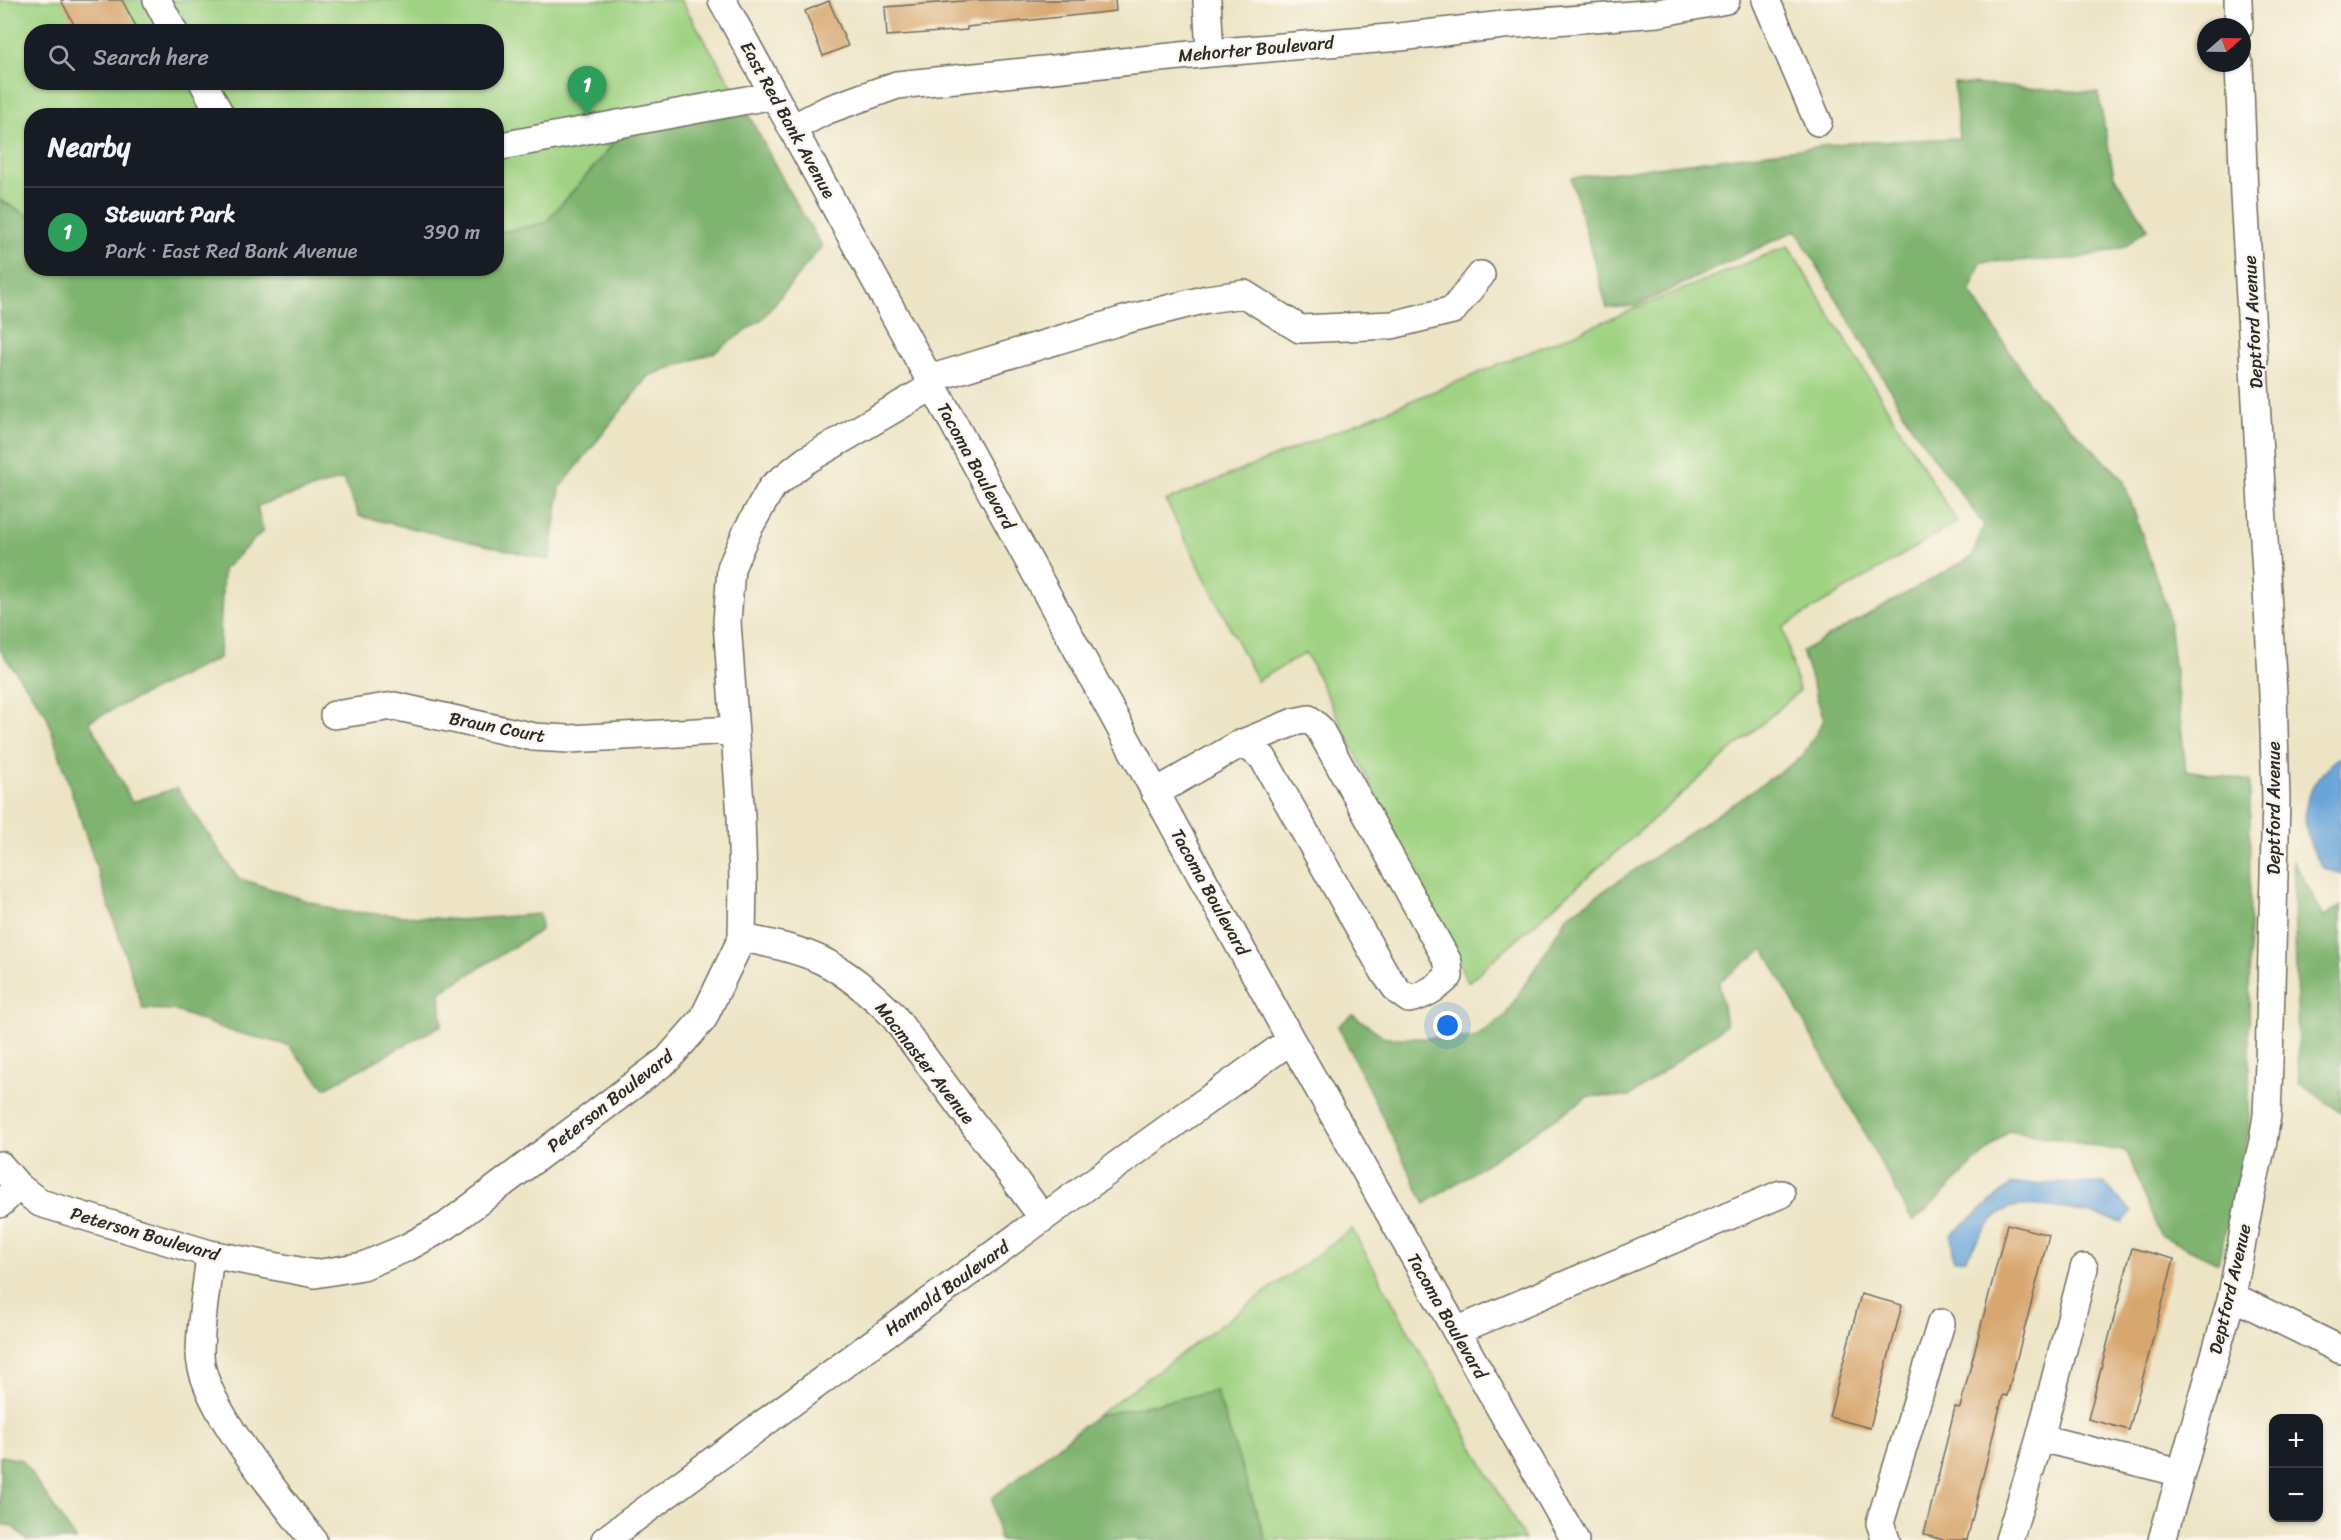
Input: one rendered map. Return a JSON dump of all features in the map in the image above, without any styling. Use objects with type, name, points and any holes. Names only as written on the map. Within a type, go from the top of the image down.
[{"type":"street","points":[[157,0],[170,24]]},
{"type":"street","name":"East Red Bank Avenue","points":[[722,0],[853,239]]},
{"type":"street","points":[[1208,0],[1210,53]]},
{"type":"street","name":"Mehorter Boulevard","points":[[792,128],[827,110],[897,85],[1210,53],[1400,37],[1502,12],[1658,13],[1726,0]]},
{"type":"street","points":[[1766,0],[1818,122]]},
{"type":"street","points":[[2238,0],[2239,18]]},
{"type":"street","name":"Deptford Avenue","points":[[2162,1540],[2232,1296],[2267,1115],[2276,800],[2271,642],[2244,195],[2240,72]]},
{"type":"street","points":[[207,90],[217,108]]},
{"type":"street","points":[[504,146],[774,95]]},
{"type":"street","name":"Tacoma Boulevard","points":[[853,239],[1291,1040],[1575,1540]]},
{"type":"street","name":"Peterson Boulevard","points":[[0,1165],[9,1195],[210,1254],[315,1274],[363,1266],[406,1248],[446,1226],[668,1059],[703,1019],[742,938],[741,817],[727,622],[731,568],[748,529],[772,487],[805,461],[931,382],[1124,320],[1207,299],[1244,294],[1300,329],[1392,325],[1453,310],[1482,275]]},
{"type":"street","name":"Braun Court","points":[[334,715],[394,706],[534,737],[569,739],[733,730]]},
{"type":"street","points":[[1155,793],[1238,745],[1294,722],[1309,719],[1319,728],[1448,962],[1449,976],[1439,986],[1419,997],[1409,999],[1398,991],[1386,975],[1263,758],[1249,747],[1238,745]]},
{"type":"street","name":"Macmaster Avenue","points":[[742,938],[777,944],[808,953],[834,966],[864,987],[892,1014],[1043,1218]]},
{"type":"street","name":"Hannold Boulevard","points":[[604,1540],[1043,1218],[1291,1040]]},
{"type":"street","points":[[1456,1331],[1781,1194]]},
{"type":"street","points":[[210,1254],[200,1356],[211,1396],[244,1448],[313,1540]]},
{"type":"street","points":[[2008,1540],[2040,1438],[2084,1268]]},
{"type":"street","points":[[2232,1296],[2341,1350]]},
{"type":"street","points":[[1886,1540],[1880,1523],[1941,1323]]},
{"type":"street","points":[[2040,1438],[2181,1473]]},
{"type":"green space","points":[[0,0],[681,0],[743,104],[625,127],[601,159],[545,223],[504,232],[504,108],[24,108],[24,213],[0,200]]},
{"type":"green space","points":[[1954,83],[2098,93],[2114,176],[2148,228],[2125,247],[2075,259],[1981,262],[1970,291],[2038,395],[2123,479],[2168,612],[2186,770],[2250,781],[2249,1132],[2218,1263],[2160,1235],[2127,1152],[2009,1130],[1913,1222],[1764,949],[1719,982],[1726,1025],[1629,1097],[1589,1096],[1425,1204],[1338,1026],[1353,1015],[1386,1038],[1474,1038],[1505,1016],[1568,915],[1802,757],[1824,720],[1802,651],[1972,557],[1984,525],[1912,427],[1796,230],[1636,306],[1607,308],[1571,178],[1846,143],[1959,138]]},
{"type":"green space","points":[[743,104],[790,193],[822,246],[762,319],[715,352],[648,376],[560,488],[550,560],[359,516],[343,479],[257,506],[263,531],[223,570],[219,658],[89,721],[132,802],[177,788],[238,878],[338,911],[460,920],[540,914],[541,930],[440,992],[442,1025],[325,1088],[288,1045],[230,1031],[173,1010],[143,1009],[46,714],[0,650],[0,200],[24,213],[24,276],[504,276],[504,232],[545,223],[601,159],[625,127]]},
{"type":"green space","points":[[1788,246],[1957,522],[1783,627],[1799,691],[1468,982],[1306,653],[1257,681],[1166,501]]},
{"type":"green space","points":[[2293,860],[2324,917],[2341,905],[2341,1112],[2299,1083]]},
{"type":"green space","points":[[1352,1229],[1525,1540],[1266,1540],[1216,1391],[1096,1416]]},
{"type":"green space","points":[[1216,1391],[1266,1540],[999,1540],[992,1498],[1096,1416]]},
{"type":"green space","points":[[0,1456],[22,1460],[76,1540],[27,1540],[12,1526],[0,1524]]},
{"type":"water","points":[[2341,756],[2341,874],[2323,868],[2314,852],[2308,837],[2306,807],[2317,781]]},
{"type":"water","points":[[2104,1183],[2132,1212],[2123,1222],[2052,1207],[2012,1207],[1991,1222],[1966,1259],[1954,1260],[1951,1235],[2012,1184]]},
{"type":"building","points":[[61,0],[122,0],[135,24],[74,24]]},
{"type":"building","points":[[976,0],[1115,0],[1116,11],[967,27],[967,30],[887,36],[885,7]]},
{"type":"building","points":[[829,1],[848,46],[823,56],[805,11]]},
{"type":"building","points":[[2007,1224],[2049,1235],[2007,1396],[2003,1395],[1967,1540],[1944,1540],[1924,1535],[1955,1407],[1960,1408]]},
{"type":"building","points":[[2132,1248],[2174,1259],[2129,1430],[2088,1419]]},
{"type":"building","points":[[1861,1294],[1902,1305],[1870,1428],[1829,1417]]},
{"type":"place","name":"Stewart Park","points":[[587,116]]}]
